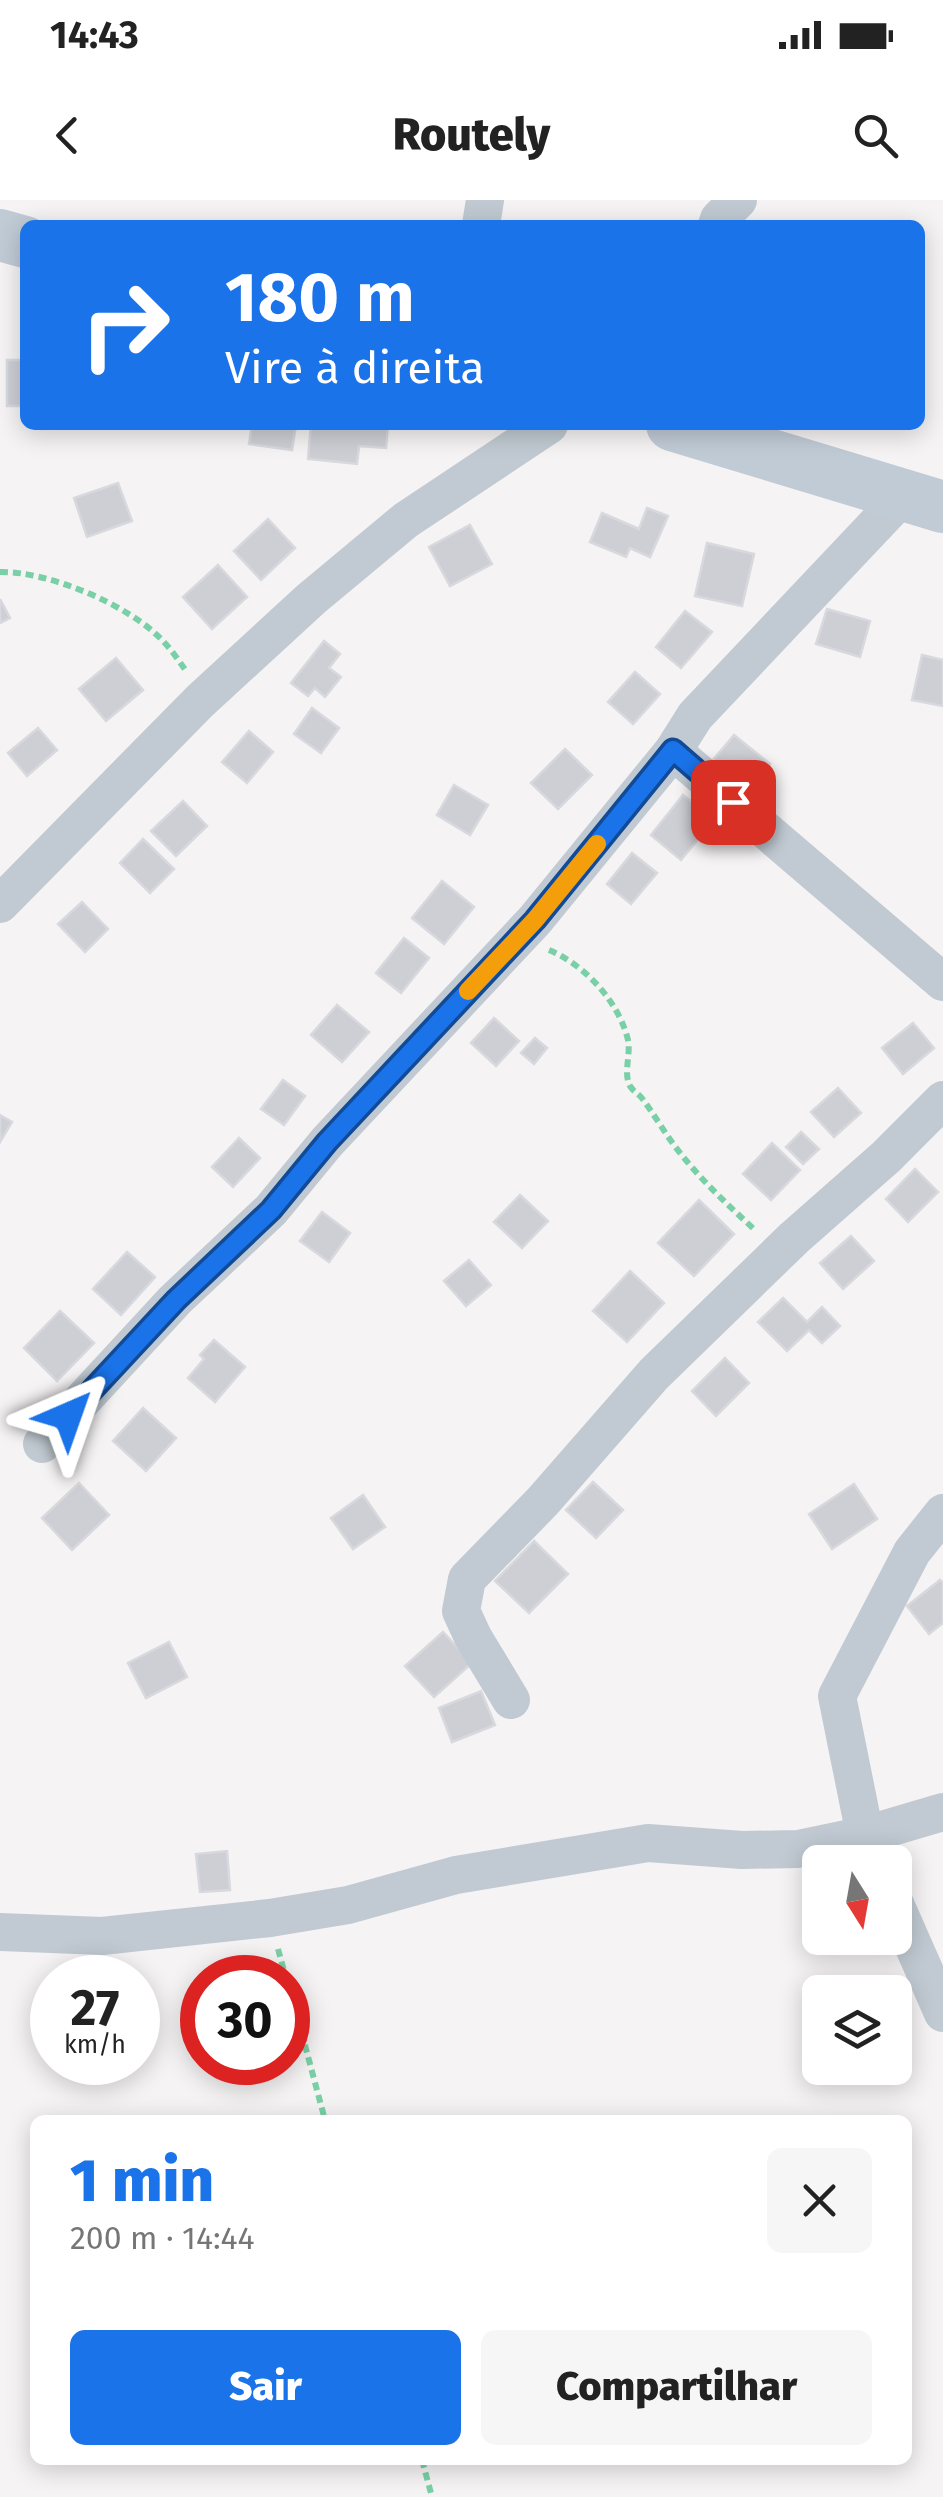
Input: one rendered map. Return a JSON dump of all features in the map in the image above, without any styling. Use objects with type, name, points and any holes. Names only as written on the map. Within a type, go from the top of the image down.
[{"type":"main road","points":[[689,430],[924,501]]},
{"type":"street","points":[[718,220],[738,200]]},
{"type":"street","points":[[0,904],[200,702],[311,600],[406,520],[541,430]]},
{"type":"street","points":[[42,1444],[176,1300],[271,1210],[327,1142],[548,904],[673,750],[694,716],[924,501]]},
{"type":"street","points":[[673,750],[943,982]]},
{"type":"street","points":[[511,1700],[461,1610],[468,1579],[543,1501],[654,1374],[943,1100]]},
{"type":"street","points":[[870,1845],[837,1696],[912,1552],[943,1513]]},
{"type":"street","points":[[879,1845],[943,1812]]},
{"type":"street","points":[[0,1932],[102,1936],[270,1918],[348,1905],[456,1875],[648,1843],[742,1850],[802,1849]]},
{"type":"street","points":[[912,1943],[943,2013]]},
{"type":"path","points":[[0,572],[66,582],[126,614],[160,638],[190,676],[200,702]]},
{"type":"path","points":[[512,944],[565,956],[599,989],[628,1040],[631,1088],[708,1187],[779,1252]]},
{"type":"path","points":[[310,2064],[324,2115]]},
{"type":"path","points":[[423,2465],[432,2497]]},
{"type":"building","points":[[7,360],[20,360],[20,406],[7,406]]},
{"type":"building","points":[[251,430],[295,430],[292,450],[249,444]]},
{"type":"building","points":[[311,430],[388,430],[386,448],[359,446],[357,464],[308,459]]},
{"type":"building","points":[[118,483],[132,521],[87,537],[74,498]]},
{"type":"building","points":[[647,508],[668,516],[650,557],[630,548],[626,557],[590,542],[602,513],[639,529]]},
{"type":"building","points":[[268,519],[295,548],[261,580],[234,551]]},
{"type":"building","points":[[470,525],[492,564],[450,586],[429,547]]},
{"type":"building","points":[[707,543],[754,554],[742,606],[695,596]]},
{"type":"building","points":[[218,565],[247,597],[212,629],[183,597]]},
{"type":"building","points":[[0,599],[10,618],[0,623]]},
{"type":"building","points":[[827,609],[870,621],[860,657],[816,644]]},
{"type":"building","points":[[685,611],[712,632],[681,668],[656,647]]},
{"type":"building","points":[[324,641],[340,654],[329,668],[341,677],[325,697],[315,688],[308,696],[291,683]]},
{"type":"building","points":[[922,655],[943,660],[943,706],[912,700]]},
{"type":"building","points":[[116,658],[143,690],[106,721],[79,689]]},
{"type":"building","points":[[635,672],[660,694],[633,724],[608,702]]},
{"type":"building","points":[[312,708],[339,728],[321,753],[294,734]]},
{"type":"building","points":[[38,728],[57,750],[27,776],[8,753]]},
{"type":"building","points":[[249,731],[273,752],[247,783],[222,762]]},
{"type":"building","points":[[734,735],[770,764],[739,802],[703,772]]},
{"type":"building","points":[[565,749],[592,775],[558,809],[531,783]]},
{"type":"building","points":[[454,785],[488,805],[470,835],[437,815]]},
{"type":"building","points":[[683,795],[714,820],[681,860],[651,835]]},
{"type":"building","points":[[183,801],[207,826],[176,856],[151,831]]},
{"type":"building","points":[[143,839],[174,869],[150,893],[120,863]]},
{"type":"building","points":[[632,853],[657,873],[631,904],[607,884]]},
{"type":"building","points":[[442,881],[474,907],[444,944],[412,918]]},
{"type":"building","points":[[82,902],[108,929],[85,952],[58,924]]},
{"type":"building","points":[[404,938],[429,958],[401,993],[376,973]]},
{"type":"building","points":[[337,1005],[369,1032],[342,1062],[311,1035]]},
{"type":"building","points":[[494,1018],[519,1041],[496,1066],[471,1043]]},
{"type":"building","points":[[913,1023],[934,1048],[903,1074],[882,1048]]},
{"type":"building","points":[[535,1038],[547,1048],[534,1064],[521,1053]]},
{"type":"building","points":[[283,1080],[305,1096],[284,1125],[261,1109]]},
{"type":"building","points":[[838,1088],[861,1113],[834,1137],[811,1112]]},
{"type":"building","points":[[0,1115],[12,1122],[0,1142]]},
{"type":"building","points":[[801,1132],[819,1149],[803,1164],[786,1147]]},
{"type":"building","points":[[239,1138],[260,1158],[233,1187],[212,1167]]},
{"type":"building","points":[[772,1143],[800,1170],[771,1200],[743,1174]]},
{"type":"building","points":[[915,1169],[938,1192],[908,1222],[886,1199]]},
{"type":"building","points":[[520,1195],[548,1221],[522,1248],[494,1222]]},
{"type":"building","points":[[699,1200],[734,1234],[694,1276],[658,1243]]},
{"type":"building","points":[[322,1212],[350,1233],[329,1262],[300,1241]]},
{"type":"building","points":[[851,1236],[874,1261],[843,1289],[820,1263]]},
{"type":"building","points":[[127,1252],[155,1277],[121,1315],[93,1289]]},
{"type":"building","points":[[469,1260],[491,1285],[466,1306],[444,1281]]},
{"type":"building","points":[[630,1271],[664,1303],[627,1342],[593,1311]]},
{"type":"building","points":[[783,1298],[807,1322],[822,1307],[840,1326],[822,1343],[809,1330],[787,1351],[758,1322]]},
{"type":"building","points":[[60,1311],[94,1343],[57,1381],[24,1348]]},
{"type":"building","points":[[214,1340],[245,1367],[215,1402],[188,1378],[204,1359],[200,1355]]},
{"type":"building","points":[[725,1358],[749,1383],[716,1416],[692,1391]]},
{"type":"building","points":[[143,1408],[176,1438],[146,1471],[113,1441]]},
{"type":"building","points":[[593,1482],[623,1510],[596,1538],[566,1510]]},
{"type":"building","points":[[79,1483],[109,1515],[72,1550],[42,1518]]},
{"type":"building","points":[[854,1484],[877,1519],[832,1549],[809,1514]]},
{"type":"building","points":[[363,1495],[385,1527],[353,1549],[331,1518]]},
{"type":"building","points":[[534,1541],[568,1574],[529,1613],[495,1581]]},
{"type":"building","points":[[940,1580],[943,1623],[929,1634],[907,1606]]},
{"type":"building","points":[[443,1632],[472,1663],[434,1697],[405,1666]]},
{"type":"building","points":[[169,1642],[187,1677],[146,1698],[128,1663]]},
{"type":"building","points":[[481,1691],[495,1725],[452,1742],[439,1708]]},
{"type":"building","points":[[227,1851],[230,1890],[200,1892],[196,1854]]},
{"type":"slow traffic","points":[[468,991],[535,920],[597,844]]},
{"type":"route","points":[[68,1416],[176,1300],[271,1210],[327,1142],[535,920],[673,750],[733,802]]}]
